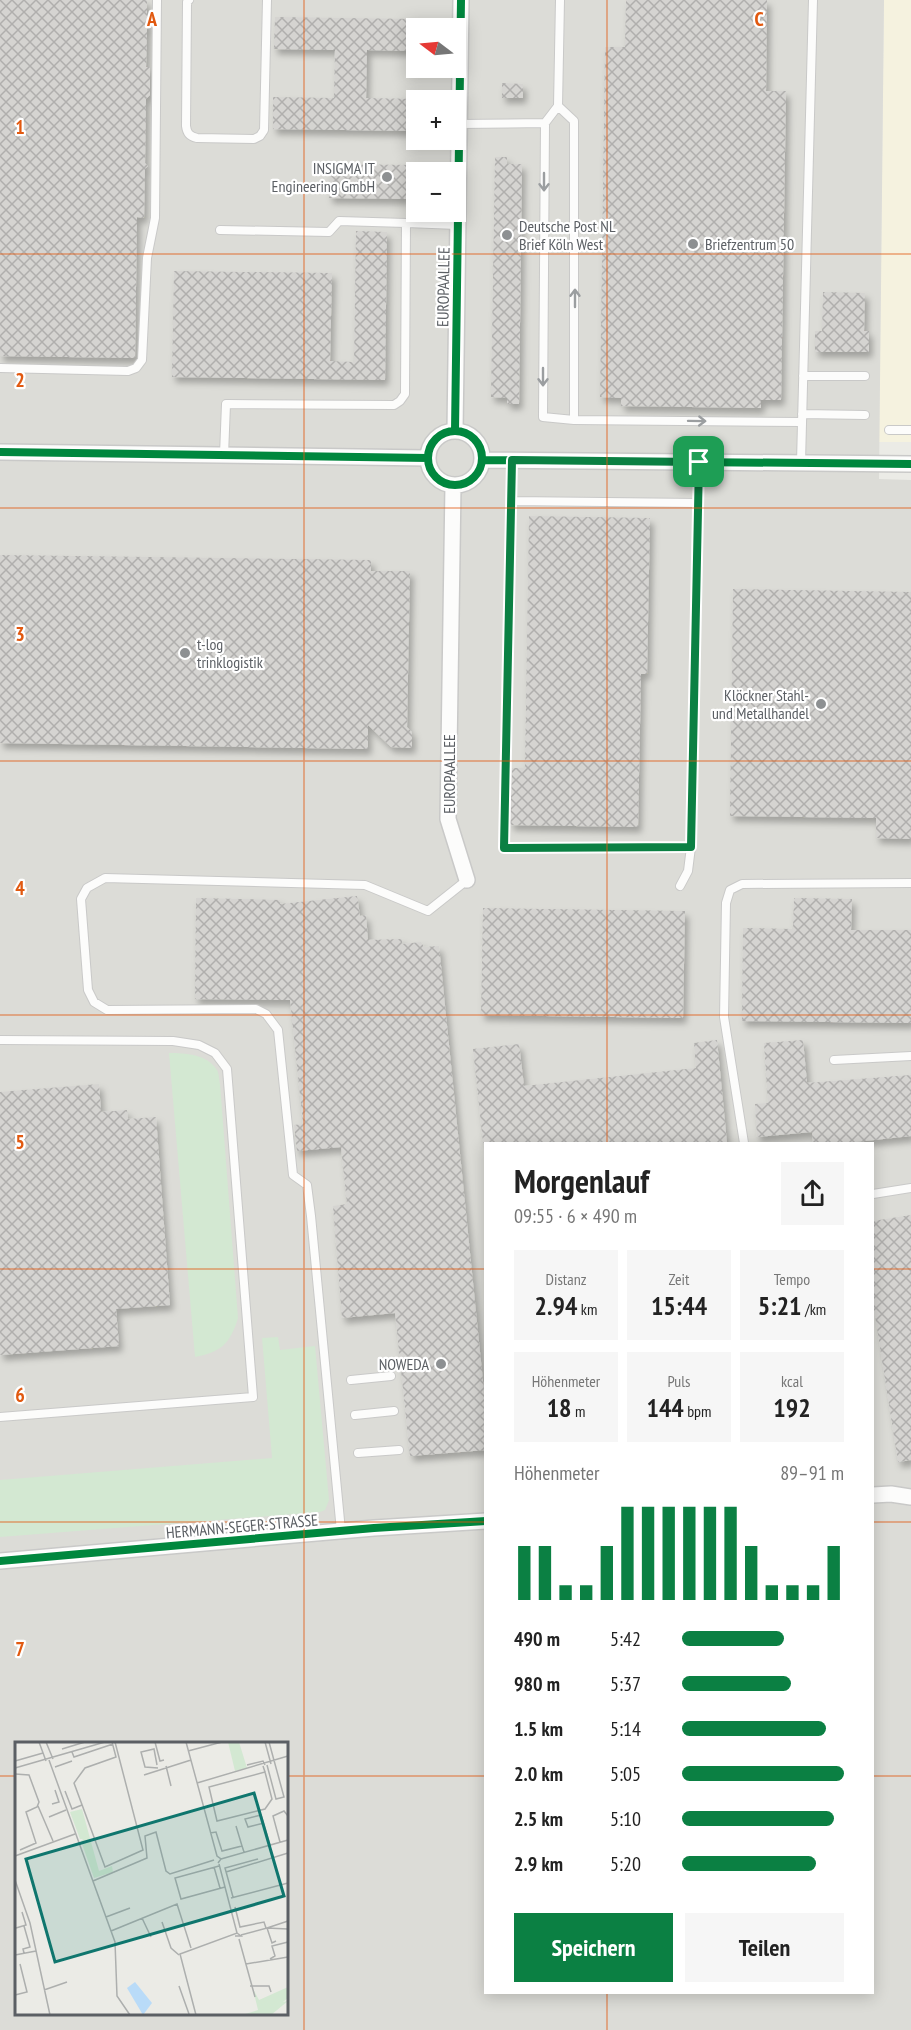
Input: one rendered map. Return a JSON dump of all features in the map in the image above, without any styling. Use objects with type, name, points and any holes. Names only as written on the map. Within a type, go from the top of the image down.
[{"type":"street","name":"EUROPAALLEE","points":[[460,90],[461,0]]},
{"type":"street","name":"EUROPAALLEE","points":[[455,431],[459,150]]},
{"type":"street","points":[[455,431],[474,439],[482,460],[480,469],[474,477],[453,486],[434,476],[429,467],[428,458],[435,440],[446,433],[455,431]]},
{"type":"street","points":[[0,452],[428,458]]},
{"type":"street","points":[[482,460],[911,464]]},
{"type":"street","name":"EUROPAALLEE","points":[[453,486],[448,819],[467,880]]},
{"type":"street","points":[[874,1495],[891,1494],[911,1497]]},
{"type":"street","name":"HERMANN-SEGER-STRASSE","points":[[0,1561],[341,1531],[484,1521]]},
{"type":"lane","points":[[0,368],[128,371],[136,368],[142,360],[147,258],[155,218],[157,0]]},
{"type":"lane","points":[[189,0],[186,69],[187,133],[190,137],[197,138],[254,139],[264,130],[267,0]]},
{"type":"lane","points":[[560,0],[558,106],[544,123],[543,417],[574,420],[802,418],[866,415]]},
{"type":"lane","points":[[801,462],[813,0]]},
{"type":"lane","points":[[558,106],[574,121],[574,420]]},
{"type":"lane","points":[[466,124],[544,123]]},
{"type":"lane","points":[[220,230],[329,232],[339,221],[458,225]]},
{"type":"lane","points":[[224,455],[226,404],[394,405],[400,401],[405,394],[406,223]]},
{"type":"lane","points":[[803,376],[866,376]]},
{"type":"lane","points":[[889,430],[911,430]]},
{"type":"lane","points":[[512,460],[504,848],[691,847]]},
{"type":"lane","points":[[680,886],[688,871],[691,847],[699,462]]},
{"type":"lane","points":[[511,501],[698,503]]},
{"type":"lane","points":[[341,1531],[311,1216],[307,1185],[293,1175],[278,1030],[266,1014],[256,1009],[107,1010],[94,1002],[88,990],[81,899],[87,888],[105,879],[365,885],[428,911],[467,880]]},
{"type":"lane","points":[[744,1142],[724,1017],[726,903],[730,890],[742,884],[911,884]]},
{"type":"lane","points":[[0,1040],[174,1041],[199,1045],[215,1053],[227,1069],[253,1397],[0,1416]]},
{"type":"lane","points":[[834,1060],[911,1056]]},
{"type":"lane","points":[[874,1194],[911,1188]]},
{"type":"lane","points":[[351,1380],[391,1376]]},
{"type":"lane","points":[[355,1415],[394,1412]]},
{"type":"lane","points":[[358,1453],[399,1450]]},
{"type":"shaded area","points":[[0,0],[884,0],[879,479],[911,480],[911,2030],[0,2030]]},
{"type":"shaded area","points":[[884,0],[911,0],[911,442],[879,442]]},
{"type":"green space","points":[[169,1053],[189,1054],[208,1061],[217,1070],[220,1084],[238,1318],[232,1334],[223,1345],[212,1352],[195,1357]]},
{"type":"green space","points":[[278,1337],[280,1350],[315,1346],[329,1500],[325,1510],[0,1537],[0,1480],[272,1458],[262,1338]]},
{"type":"building","points":[[0,0],[147,0],[147,24],[150,27],[147,29],[146,67],[150,67],[150,95],[146,99],[145,163],[148,166],[145,169],[144,218],[137,217],[135,358],[0,356]]},
{"type":"building","name":"Briefzentrum 50","points":[[626,0],[767,0],[766,91],[786,91],[781,400],[761,400],[761,408],[621,406],[621,398],[600,397],[605,47],[625,47]]},
{"type":"building","points":[[275,17],[406,19],[406,51],[367,50],[366,98],[406,99],[406,131],[273,129],[273,97],[334,98],[335,50],[274,49]]},
{"type":"building","points":[[502,83],[523,84],[523,98],[502,98]]},
{"type":"building","name":"Deutsche Post NL Brief Köln West","points":[[495,157],[507,157],[507,164],[522,164],[519,404],[507,404],[507,398],[491,397]]},
{"type":"building","points":[[330,164],[406,165],[406,199],[329,198]]},
{"type":"building","points":[[356,231],[387,232],[385,380],[172,377],[174,271],[332,273],[330,361],[354,362]]},
{"type":"building","points":[[823,292],[865,293],[864,331],[869,331],[869,352],[815,352],[815,331],[822,331]]},
{"type":"building","points":[[529,516],[650,518],[647,674],[641,674],[638,827],[510,825],[512,768],[525,768]]},
{"type":"building","name":"t-log trinklogistik","points":[[0,555],[371,560],[371,571],[410,571],[407,727],[412,732],[412,748],[391,747],[368,725],[368,749],[0,743]]},
{"type":"building","name":"Klöckner Stahl- und Metallhandel","points":[[733,589],[911,592],[911,839],[876,838],[876,818],[730,816]]},
{"type":"building","points":[[357,896],[360,916],[366,915],[368,940],[402,939],[402,944],[421,942],[424,947],[439,946],[484,1391],[484,1450],[410,1456],[395,1313],[342,1318],[333,1206],[347,1204],[341,1147],[297,1151],[294,1125],[303,1124],[290,1000],[195,999],[196,898],[280,900],[280,904]]},
{"type":"building","points":[[794,898],[852,899],[851,930],[911,930],[911,1023],[742,1021],[743,928],[793,929]]},
{"type":"building","points":[[483,908],[685,911],[683,1018],[481,1015]]},
{"type":"building","points":[[717,1040],[727,1142],[483,1143],[473,1049],[519,1044],[524,1086],[696,1068],[694,1043]]},
{"type":"building","points":[[803,1040],[807,1083],[911,1075],[911,1136],[855,1142],[813,1142],[812,1132],[757,1137],[755,1104],[768,1103],[764,1043]]},
{"type":"building","points":[[99,1084],[101,1112],[127,1110],[128,1119],[156,1117],[170,1305],[116,1309],[119,1346],[0,1355],[0,1092]]},
{"type":"building","points":[[911,1215],[911,1460],[898,1462],[874,1309],[874,1221]]},
{"type":"cycle path","points":[[455,431],[461,0]]},
{"type":"cycle path","points":[[455,431],[465,433],[474,439],[480,448],[482,458],[480,468],[474,477],[465,483],[455,485],[445,483],[436,477],[430,468],[428,458],[430,448],[436,439],[445,433],[455,431]]},
{"type":"cycle path","points":[[0,452],[428,458]]},
{"type":"cycle path","points":[[482,460],[911,464]]},
{"type":"cycle path","points":[[0,1561],[374,1528],[484,1521]]},
{"type":"place","name":"INSIGMA IT Engineering GmbH","points":[[387,177]]},
{"type":"place","name":"Deutsche Post NL Brief Köln West","points":[[507,235]]},
{"type":"place","name":"Briefzentrum 50","points":[[693,244]]},
{"type":"place","name":"t-log trinklogistik","points":[[185,653]]},
{"type":"place","name":"Klöckner Stahl- und Metallhandel","points":[[821,704]]},
{"type":"place","name":"NOWEDA","points":[[441,1364]]},
{"type":"route","points":[[512,460],[699,462],[691,847],[504,848],[512,460]]}]
